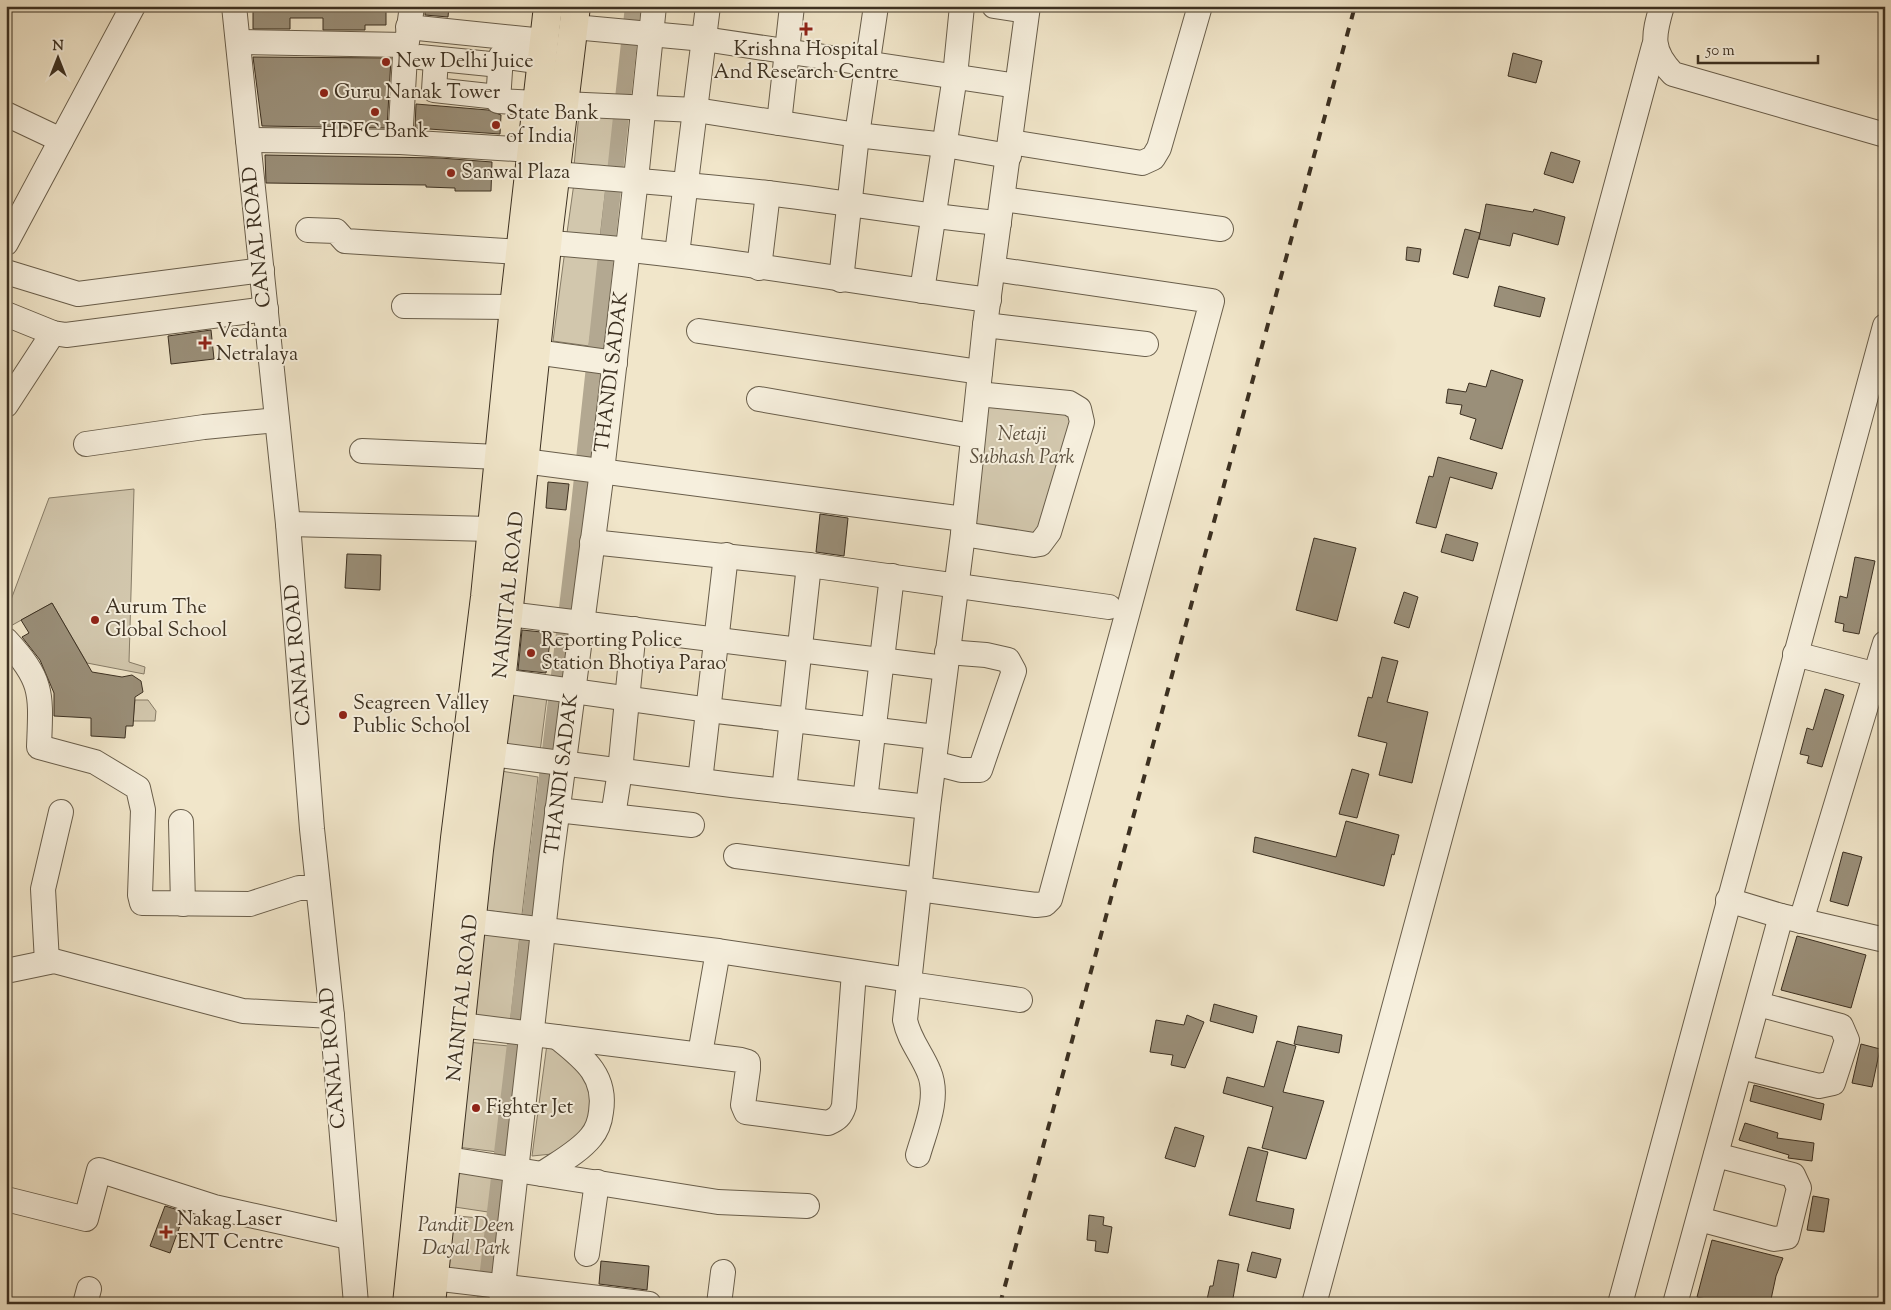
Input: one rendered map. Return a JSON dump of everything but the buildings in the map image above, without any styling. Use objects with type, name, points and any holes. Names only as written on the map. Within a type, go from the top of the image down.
[{"type":"highway","name":"NAINITAL ROAD","points":[[407,1304],[461,1025],[501,681],[491,530],[512,459],[535,352],[556,174],[550,103],[534,47],[548,6]]},
{"type":"highway","name":"NAINITAL ROAD","points":[[432,1291],[435,1158],[455,838],[495,613],[512,459],[514,307],[520,252],[532,150],[550,103],[575,17]]},
{"type":"street","points":[[6,243],[133,6]]},
{"type":"street","name":"CANAL ROAD","points":[[234,6],[288,524],[318,888],[332,1016],[356,1304]]},
{"type":"street","name":"THANDI SADAK","points":[[494,1291],[506,1168],[534,928],[557,810],[553,762],[571,622],[592,542],[590,470],[637,32],[654,6]]},
{"type":"street","points":[[677,254],[708,6]]},
{"type":"street","points":[[779,123],[792,6]]},
{"type":"street","points":[[840,280],[857,135],[876,6]]},
{"type":"street","points":[[922,291],[955,76],[962,6]]},
{"type":"street","points":[[918,1155],[933,1100],[933,1086],[929,1072],[907,1032],[905,1020],[936,737],[964,526],[985,325],[1028,9],[994,6]]},
{"type":"street","points":[[534,47],[501,56],[498,101],[696,110],[857,135],[1142,163],[1153,158],[1159,148],[1200,6]]},
{"type":"street","points":[[1314,1304],[1654,46],[1662,6]]},
{"type":"street","points":[[575,17],[637,32],[868,62],[1017,86]]},
{"type":"street","points":[[238,42],[408,31],[512,34],[534,47]]},
{"type":"street","points":[[408,31],[436,59],[500,65]]},
{"type":"street","points":[[400,142],[408,31]]},
{"type":"street","points":[[1654,46],[1664,65],[1672,74],[1885,135]]},
{"type":"street","points":[[436,59],[434,90],[498,97]]},
{"type":"street","points":[[6,114],[61,140]]},
{"type":"street","points":[[248,140],[400,142],[532,150]]},
{"type":"street","points":[[556,174],[768,193],[933,217],[999,223]]},
{"type":"street","points":[[760,268],[768,193]]},
{"type":"street","points":[[1003,199],[1221,229]]},
{"type":"street","points":[[308,230],[336,231],[345,241],[520,252]]},
{"type":"street","points":[[547,243],[677,254],[840,280],[989,300]]},
{"type":"street","points":[[736,856],[1036,905],[1045,904],[1050,899],[1212,301],[994,269]]},
{"type":"street","points":[[6,272],[78,294],[262,270]]},
{"type":"street","points":[[404,306],[514,307]]},
{"type":"street","points":[[6,314],[53,334],[66,335],[266,309]]},
{"type":"street","points":[[985,325],[1146,344]]},
{"type":"street","points":[[1620,1304],[1885,326]]},
{"type":"street","points":[[362,451],[512,459],[964,526],[1034,545],[1040,544],[1049,532],[1082,422],[1079,409],[1069,403],[979,383],[699,331]]},
{"type":"street","points":[[6,405],[53,334]]},
{"type":"street","points":[[535,352],[602,361]]},
{"type":"street","points":[[759,399],[972,436]]},
{"type":"street","points":[[86,444],[204,427],[277,420]]},
{"type":"street","points":[[288,524],[491,530]]},
{"type":"street","points":[[592,542],[809,565],[956,584],[1109,608]]},
{"type":"street","points":[[700,781],[726,555]]},
{"type":"street","points":[[784,791],[809,565]]},
{"type":"street","points":[[865,800],[892,576]]},
{"type":"street","points":[[495,613],[717,638],[882,660],[946,660],[986,655],[1008,660],[1014,671],[980,770],[961,770],[934,763]]},
{"type":"street","points":[[613,816],[620,771],[634,629]]},
{"type":"street","points":[[6,640],[36,678],[41,698],[39,747],[96,762],[138,788],[143,810],[140,895],[142,903],[250,904],[300,888],[318,888]]},
{"type":"street","points":[[1676,1304],[1758,1004],[1880,676],[1885,643]]},
{"type":"street","points":[[1795,654],[1880,676]]},
{"type":"street","points":[[501,681],[709,710],[936,737]]},
{"type":"street","points":[[492,754],[928,808]]},
{"type":"street","points":[[557,810],[692,824]]},
{"type":"street","points":[[48,962],[44,889],[61,812]]},
{"type":"street","points":[[181,822],[183,904]]},
{"type":"street","points":[[1728,900],[1791,918],[1885,940]]},
{"type":"street","points":[[472,922],[718,951],[1020,1000]]},
{"type":"street","points":[[700,1054],[718,951]]},
{"type":"street","points":[[6,971],[54,961],[244,1012],[332,1016]]},
{"type":"street","points":[[461,1025],[741,1060],[748,1062],[743,1105],[746,1112],[828,1123],[836,1120],[842,1114],[844,1106],[854,972]]},
{"type":"street","points":[[1741,1067],[1819,1086],[1833,1083],[1846,1040],[1841,1026],[1758,1004]]},
{"type":"street","points":[[542,1174],[576,1151],[592,1136],[599,1123],[603,1101],[601,1085],[596,1074],[583,1059],[557,1037]]},
{"type":"street","points":[[1698,1220],[1774,1239],[1787,1236],[1799,1188],[1793,1175],[1716,1155]]},
{"type":"street","points":[[435,1158],[718,1202],[807,1206]]},
{"type":"street","points":[[6,1199],[86,1219],[100,1170],[214,1207],[349,1237]]},
{"type":"street","points":[[587,1254],[597,1182]]},
{"type":"street","points":[[719,1304],[723,1272]]},
{"type":"street","points":[[432,1291],[494,1291],[649,1304]]},
{"type":"green space","points":[[579,113],[615,117],[609,170],[574,166]]},
{"type":"green space","points":[[574,183],[606,187],[600,238],[567,233]]},
{"type":"green space","points":[[565,250],[602,254],[589,346],[553,341]]},
{"type":"green space","name":"Netaji Subhash Park","points":[[987,403],[1074,413],[1038,534],[972,527]]},
{"type":"green space","points":[[134,489],[129,662],[145,667],[144,674],[87,663],[52,603],[7,628],[6,613],[49,498]]},
{"type":"green space","points":[[512,693],[547,697],[540,752],[506,749]]},
{"type":"green space","points":[[135,700],[148,700],[156,711],[155,721],[133,721]]},
{"type":"green space","points":[[501,771],[538,777],[522,915],[484,910]]},
{"type":"green space","points":[[480,930],[520,935],[510,1026],[470,1022]]},
{"type":"green space","points":[[467,1042],[509,1046],[498,1152],[457,1147]]},
{"type":"green space","points":[[547,1044],[560,1051],[591,1081],[592,1118],[562,1153],[532,1156]]},
{"type":"green space","points":[[453,1165],[494,1172],[488,1212],[448,1206]]},
{"type":"green space","name":"Pandit Deen Dayal Park","points":[[448,1215],[489,1219],[482,1278],[441,1274]]},
{"type":"waterway","points":[[484,1304],[577,524],[633,6]]},
{"type":"railway","points":[[1000,1304],[1355,6]]},
{"type":"place","name":"Krishna Hospital And Research Centre","points":[[806,29]]},
{"type":"place","name":"New Delhi Juice","points":[[386,62]]},
{"type":"place","name":"Guru Nanak Tower","points":[[324,93]]},
{"type":"place","name":"HDFC Bank","points":[[375,112]]},
{"type":"place","name":"State Bank of India","points":[[496,125]]},
{"type":"place","name":"Sanwal Plaza","points":[[451,173]]},
{"type":"place","name":"Vedanta Netralaya","points":[[205,343]]},
{"type":"place","name":"Aurum The Global School","points":[[95,620]]},
{"type":"place","name":"Reporting Police Station Bhotiya Parao","points":[[531,653]]},
{"type":"place","name":"Seagreen Valley Public School","points":[[343,715]]},
{"type":"place","name":"Fighter Jet","points":[[476,1108]]},
{"type":"place","name":"Nakag Laser ENT Centre","points":[[166,1232]]}]
